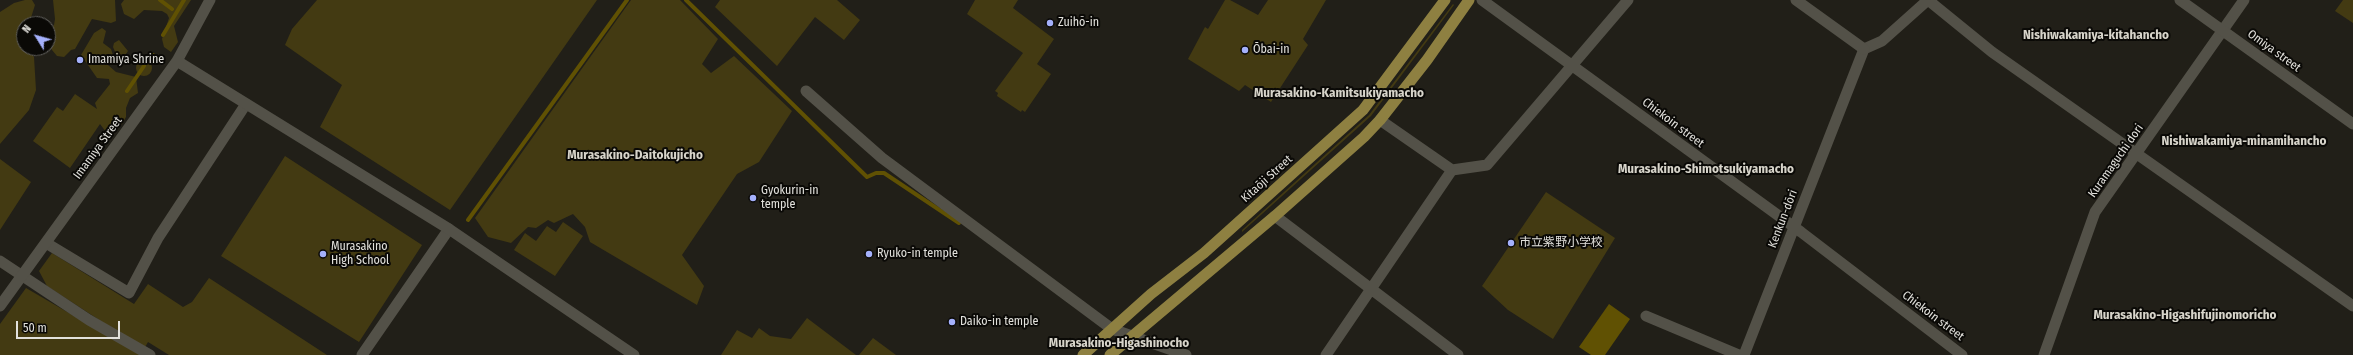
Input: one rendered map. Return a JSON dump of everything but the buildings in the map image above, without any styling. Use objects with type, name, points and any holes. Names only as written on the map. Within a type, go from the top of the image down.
[{"type":"main road","name":"Kitaōji Street","points":[[1083,355],[1204,252],[1364,110],[1445,0]]},
{"type":"main road","points":[[1110,355],[1275,216],[1380,120],[1427,60],[1469,0]]},
{"type":"street","name":"Imamiya Street","points":[[0,306],[177,61],[210,0]]},
{"type":"street","name":"Chiekoin street","points":[[1482,0],[1573,64],[1962,355]]},
{"type":"street","points":[[1380,120],[1452,170],[1487,166],[1628,0]]},
{"type":"street","points":[[1796,0],[1864,49],[1882,41],[1928,0],[1992,52],[2353,306]]},
{"type":"street","name":"Omiya street","points":[[2180,0],[2353,124]]},
{"type":"street","name":"Kuramaguchi dori","points":[[2044,355],[2095,212],[2244,0]]},
{"type":"street","name":"Kenkun-dōri","points":[[1744,355],[1864,49]]},
{"type":"street","points":[[177,61],[449,230],[634,355]]},
{"type":"street","points":[[806,91],[882,158],[1112,329],[1186,355]]},
{"type":"street","points":[[46,243],[129,293],[158,238],[246,104]]},
{"type":"street","points":[[1326,355],[1370,287],[1452,170]]},
{"type":"street","points":[[1275,216],[1458,355]]},
{"type":"street","points":[[362,355],[449,230]]},
{"type":"street","points":[[0,261],[90,320],[150,355]]},
{"type":"street","points":[[1646,316],[1739,355]]},
{"type":"shaded area","points":[[32,0],[35,5],[32,16],[16,16],[16,56],[34,57],[36,90],[29,110],[0,144],[0,12],[14,3]]},
{"type":"shaded area","points":[[53,0],[115,0],[116,21],[111,23],[92,19],[75,49],[71,50],[64,57],[56,55],[56,16],[55,16]]},
{"type":"shaded area","points":[[124,0],[191,0],[174,26],[178,42],[171,52],[164,47],[162,39],[169,18],[167,14],[162,11],[144,10],[134,19],[124,14],[121,4]]},
{"type":"shaded area","points":[[317,0],[597,0],[450,210],[320,127],[342,85],[285,45],[292,29]]},
{"type":"shaded area","points":[[631,0],[680,0],[718,39],[702,64],[711,73],[734,56],[792,111],[759,162],[737,174],[682,255],[704,286],[697,305],[590,242],[585,227],[573,214],[554,223],[548,220],[536,228],[528,227],[511,243],[488,237],[475,218]]},
{"type":"shaded area","points":[[720,0],[837,0],[860,20],[844,40],[815,17],[777,66],[715,7]]},
{"type":"shaded area","points":[[975,0],[1018,0],[1013,8],[1054,39],[1037,64],[1051,74],[1025,112],[1022,110],[1021,112],[997,96],[998,93],[995,91],[1023,53],[967,14]]},
{"type":"shaded area","name":"Ōbai-in","points":[[1225,0],[1230,0],[1258,15],[1268,0],[1326,0],[1303,39],[1308,45],[1271,102],[1245,85],[1239,91],[1188,59],[1205,27],[1208,29]]},
{"type":"shaded area","points":[[2343,0],[2353,0],[2353,23],[2335,11]]},
{"type":"shaded area","points":[[1453,4],[1454,5],[1371,116],[1242,232],[1242,230],[1369,115]]},
{"type":"shaded area","points":[[102,28],[106,31],[103,43],[111,49],[113,55],[108,65],[116,72],[136,77],[138,93],[130,98],[126,108],[126,117],[122,124],[106,132],[100,124],[70,168],[33,141],[57,107],[63,111],[75,94],[97,109],[95,103],[110,84],[109,79],[97,78],[81,55],[94,33]]},
{"type":"shaded area","points":[[119,40],[128,51],[119,64],[115,61],[116,54],[113,47],[114,43]]},
{"type":"shaded area","points":[[144,60],[150,62],[152,68],[150,74],[144,76],[138,74],[136,68],[138,62]]},
{"type":"shaded area","points":[[285,156],[422,245],[359,342],[221,256]]},
{"type":"shaded area","points":[[0,159],[31,182],[0,230]]},
{"type":"shaded area","points":[[1546,192],[1615,238],[1553,339],[1508,310],[1482,286]]},
{"type":"shaded area","points":[[563,222],[583,236],[555,276],[514,250],[525,233],[536,241],[547,226],[556,232]]},
{"type":"shaded area","points":[[52,253],[134,304],[148,284],[183,307],[192,302],[209,278],[327,355],[169,355],[148,342],[144,349],[47,286],[39,271]]},
{"type":"shaded area","points":[[26,288],[141,355],[0,355],[0,324]]},
{"type":"shaded area","points":[[1609,304],[1630,319],[1605,355],[1591,355],[1579,347]]},
{"type":"shaded area","points":[[807,318],[856,355],[721,355],[737,330],[752,338],[759,328],[770,336],[791,339]]},
{"type":"shaded area","points":[[873,338],[896,355],[859,355]]},
{"type":"waterway","points":[[160,0],[172,9]]},
{"type":"waterway","points":[[163,35],[184,0]]},
{"type":"waterway","points":[[468,220],[627,0]]},
{"type":"waterway","points":[[686,0],[867,177],[876,173],[884,173],[959,223]]},
{"type":"waterway","points":[[148,63],[153,55]]},
{"type":"waterway","points":[[127,91],[144,66]]},
{"type":"place","name":"Zuihō-in","points":[[1050,23]]},
{"type":"place","name":"Ōbai-in","points":[[1245,50]]},
{"type":"place","name":"Imamiya Shrine","points":[[80,60]]},
{"type":"place","name":"Gyokurin-in temple","points":[[753,198]]},
{"type":"place","name":"市立紫野小学校","points":[[1511,243]]},
{"type":"place","name":"Murasakino High School","points":[[323,254]]},
{"type":"place","name":"Ryuko-in temple","points":[[869,254]]},
{"type":"place","name":"Daiko-in temple","points":[[952,322]]},
{"type":"district","name":"Nishiwakamiya-kitahancho","points":[[2096,35]]},
{"type":"district","name":"Murasakino-Kamitsukiyamacho","points":[[1339,93]]},
{"type":"district","name":"Nishiwakamiya-minamihancho","points":[[2244,141]]},
{"type":"district","name":"Murasakino-Daitokujicho","points":[[635,155]]},
{"type":"district","name":"Murasakino-Shimotsukiyamacho","points":[[1706,169]]},
{"type":"district","name":"Murasakino-Higashifujinomoricho","points":[[2185,315]]},
{"type":"district","name":"Murasakino-Higashinocho","points":[[1119,343]]}]
